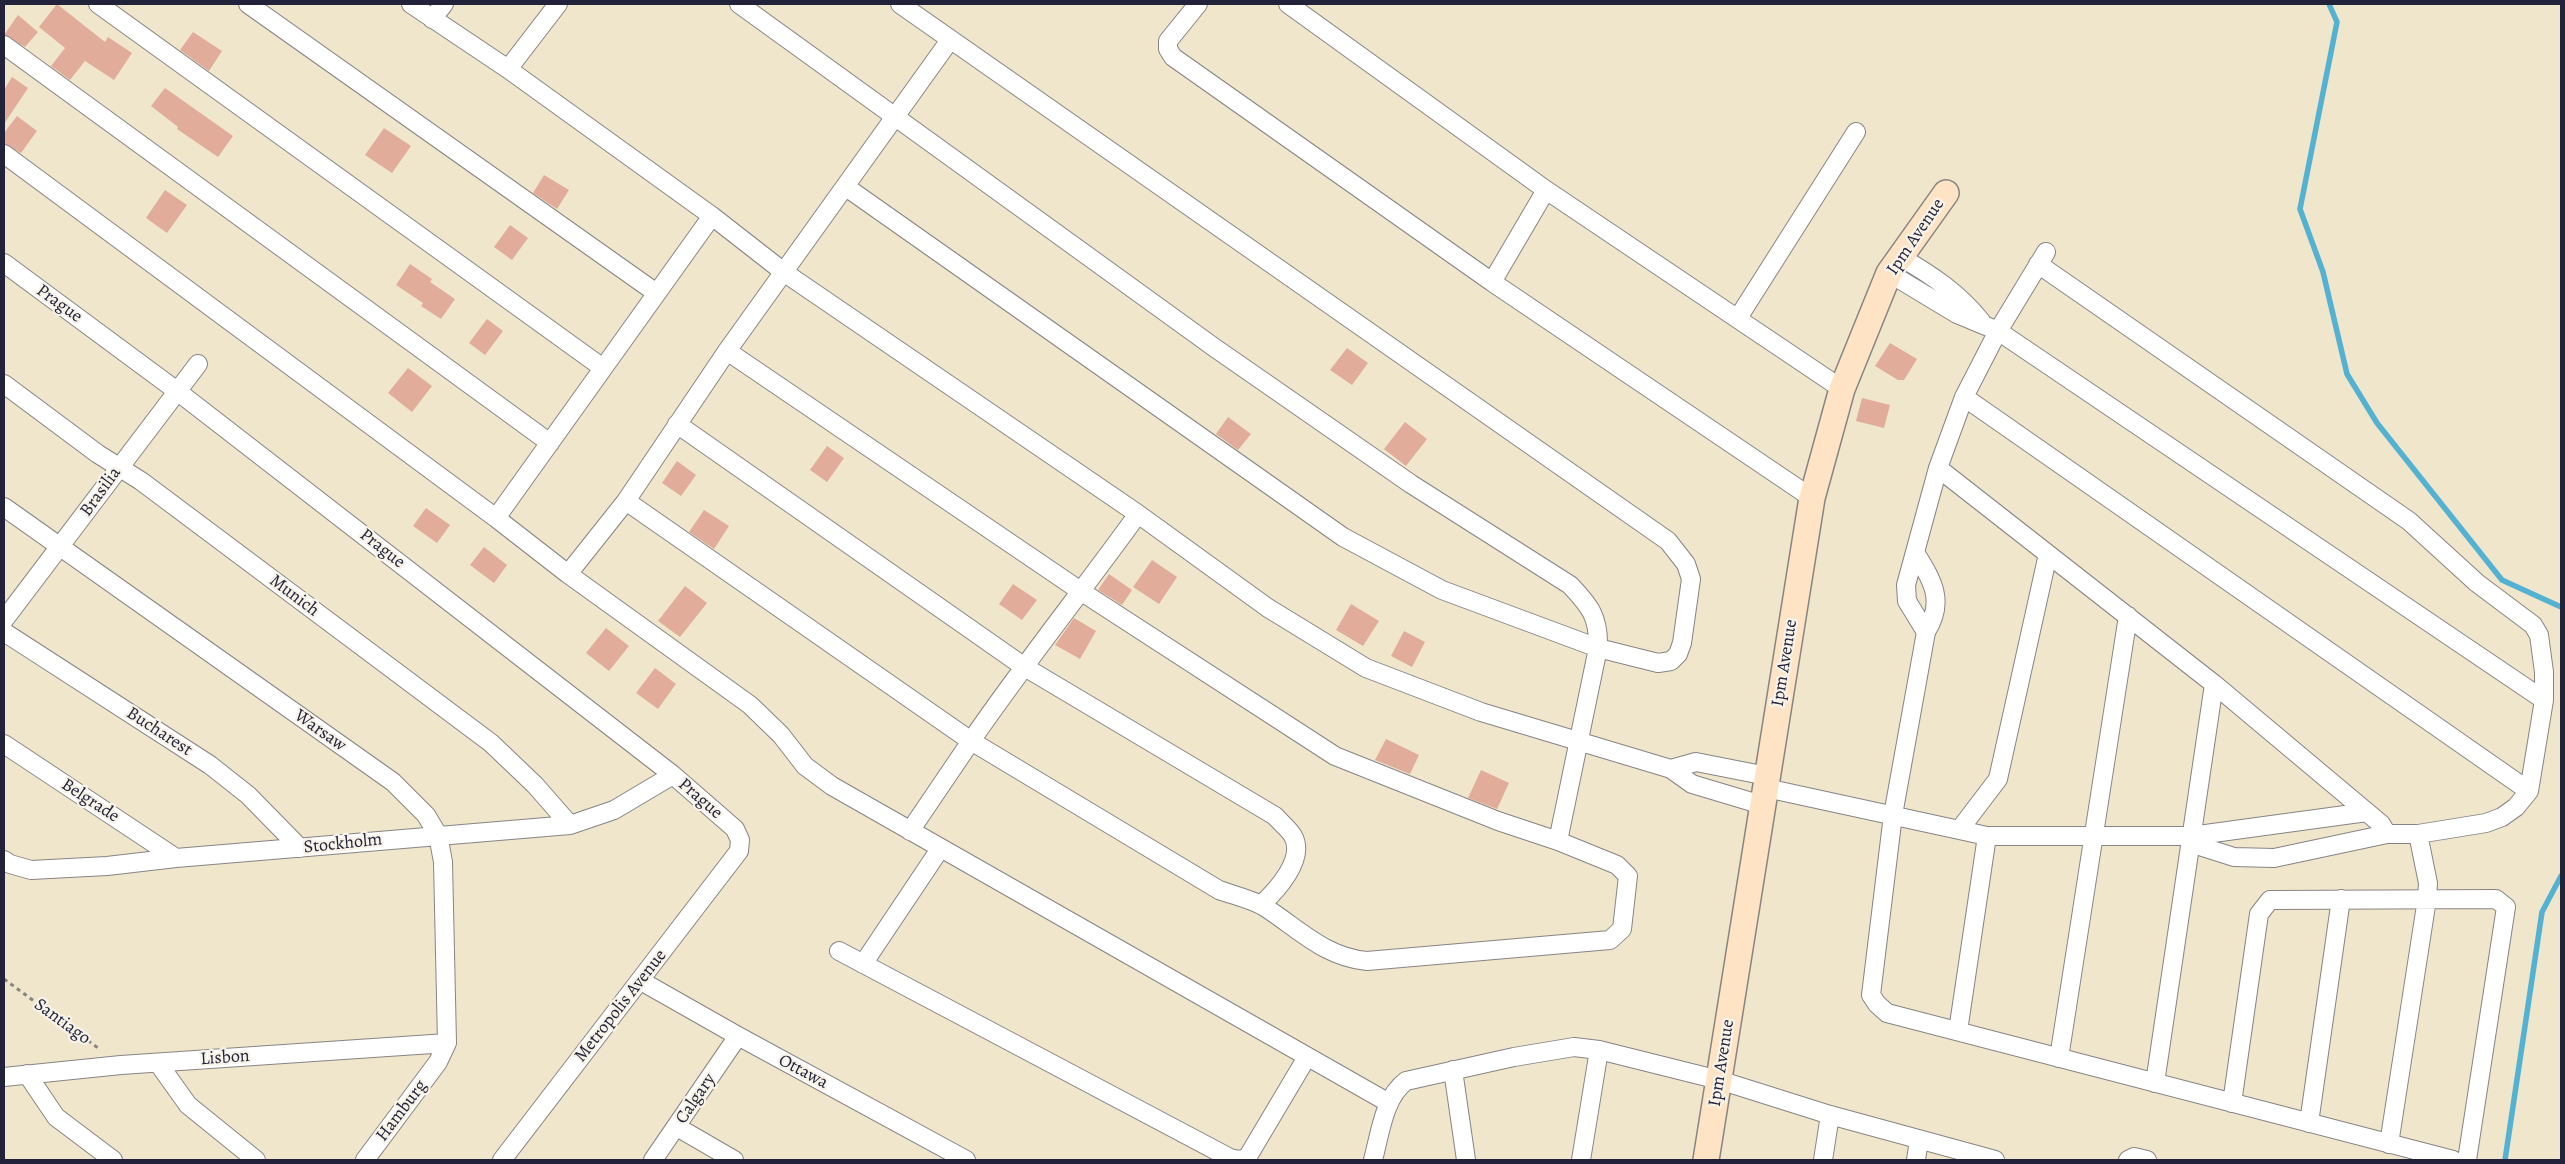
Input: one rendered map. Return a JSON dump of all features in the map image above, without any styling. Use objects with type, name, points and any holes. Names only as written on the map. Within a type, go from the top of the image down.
[{"type":"street","points":[[98,4],[603,368]]},
{"type":"street","points":[[248,4],[655,292]]},
{"type":"street","points":[[411,4],[508,70],[712,216],[785,273],[1138,514],[1268,608],[1366,668],[1481,712],[1672,769],[1692,784],[1765,790],[1894,815],[1987,836],[2095,834],[2191,840],[2367,812]]},
{"type":"street","points":[[432,20],[444,4]]},
{"type":"street","points":[[508,70],[558,4]]},
{"type":"street","points":[[739,4],[896,115],[1215,348],[1411,484],[1570,584],[1586,601],[1594,615],[1599,631],[1598,648],[1558,841]]},
{"type":"street","points":[[846,187],[1343,537],[1442,590],[1598,648],[1658,663],[1671,661],[1678,654],[1687,618],[1691,579],[1686,564],[1668,541],[900,4]]},
{"type":"street","points":[[1198,4],[1168,41],[1168,50],[1173,57],[1492,282],[1812,498]]},
{"type":"street","points":[[1288,4],[1546,190],[1842,389]]},
{"type":"street","points":[[568,574],[626,501],[727,351],[785,273],[950,40]]},
{"type":"street","points":[[4,45],[550,443]]},
{"type":"street","points":[[1738,318],[1856,132]]},
{"type":"street","points":[[4,154],[496,518],[568,574],[750,705],[781,735],[805,766],[832,786],[1306,1058],[1389,1103]]},
{"type":"street","points":[[1492,282],[1546,190]]},
{"type":"street","name":"Ipm Avenue","points":[[1706,1160],[1812,498],[1842,389],[1894,266],[1946,193]]},
{"type":"street","points":[[496,518],[655,292],[712,216]]},
{"type":"street","points":[[1926,632],[1908,601],[1907,578],[1916,554],[1938,468],[1964,397],[1998,331],[2042,258],[2409,521],[2477,583],[2533,625],[2539,636],[2544,672],[2544,700],[2529,790],[2516,807],[2502,817],[2486,823],[2418,834],[2387,834],[2274,858],[2234,857],[2191,840]]},
{"type":"street","name":"Prague","points":[[4,262],[177,390],[673,775],[735,829],[740,840],[740,851]]},
{"type":"street","points":[[1894,266],[1934,276],[1965,303],[1981,322],[1998,331],[2544,700]]},
{"type":"street","points":[[626,501],[971,741],[1220,890],[1261,905],[1331,952],[1347,959],[1357,960],[1610,940],[1622,930],[1628,876],[1617,865],[1558,841],[1498,821],[1334,756],[1082,592],[727,351]]},
{"type":"street","name":"Brasilia","points":[[4,620],[61,548],[198,364]]},
{"type":"street","name":"Munich","points":[[4,384],[119,468],[141,481],[491,743],[535,785],[570,825]]},
{"type":"street","points":[[1964,397],[2529,790]]},
{"type":"street","points":[[677,424],[1023,666],[1275,816],[1293,837],[1296,854],[1281,886],[1261,905]]},
{"type":"street","points":[[1938,468],[2214,684],[2381,824],[2387,834]]},
{"type":"street","name":"Warsaw","points":[[4,507],[393,782],[426,815],[438,835],[443,862],[447,1043],[438,1062]]},
{"type":"street","points":[[910,831],[1023,666],[1082,592],[1138,514]]},
{"type":"street","points":[[1916,554],[1931,577],[1936,600],[1934,620],[1926,632],[1894,815],[1871,995],[1877,1004],[1887,1012],[2453,1160]]},
{"type":"street","points":[[1960,830],[1998,779],[2048,554]]},
{"type":"street","points":[[2059,1058],[2128,616]]},
{"type":"street","name":"Bucharest","points":[[4,632],[210,765],[248,795],[300,848]]},
{"type":"street","points":[[2155,1083],[2214,684]]},
{"type":"street","name":"Belgrade","points":[[4,744],[176,858]]},
{"type":"street","points":[[1672,769],[1696,762],[1765,790]]},
{"type":"street","name":"Stockholm","points":[[4,860],[10,864],[31,870],[107,866],[176,858],[570,825],[614,810],[673,775]]},
{"type":"street","points":[[2390,1144],[2427,899],[2428,883],[2418,834]]},
{"type":"street","points":[[1958,1031],[1987,836]]},
{"type":"street","points":[[864,964],[940,849]]},
{"type":"street","name":"Metropolis Avenue","points":[[502,1160],[740,851]]},
{"type":"street","points":[[2232,1103],[2258,914],[2270,900],[2496,898],[2506,907],[2467,1160]]},
{"type":"street","points":[[2309,1123],[2341,899]]},
{"type":"street","points":[[839,951],[1230,1158],[1238,1160],[1246,1158],[1306,1058]]},
{"type":"street","name":"Ottawa","points":[[641,980],[738,1036],[966,1160]]},
{"type":"street","name":"Calgary","points":[[653,1160],[738,1036]]},
{"type":"street","name":"Lisbon","points":[[4,1077],[121,1065],[447,1043]]},
{"type":"street","points":[[1373,1160],[1389,1103],[1396,1089],[1406,1081],[1574,1047],[1599,1050],[1719,1080],[1830,1115],[1995,1160]]},
{"type":"street","points":[[1581,1160],[1599,1050]]},
{"type":"street","name":"Hamburg","points":[[365,1160],[438,1062]]},
{"type":"street","points":[[158,1063],[188,1105],[256,1160]]},
{"type":"street","points":[[1453,1070],[1466,1160]]},
{"type":"street","points":[[27,1074],[56,1117],[113,1160]]},
{"type":"street","points":[[1823,1160],[1830,1115]]},
{"type":"street","points":[[677,1127],[734,1160]]},
{"type":"street","points":[[1916,1160],[1919,1140]]},
{"type":"street","points":[[2128,1160],[2134,1157],[2147,1160]]},
{"type":"path","name":"Santiago","points":[[4,979],[121,1065]]},
{"type":"building","points":[[57,4],[105,42],[108,37],[132,53],[114,80],[85,61],[70,80],[51,66],[65,48],[39,27]]},
{"type":"building","points":[[18,15],[38,32],[25,47],[4,35]]},
{"type":"building","points":[[193,32],[222,51],[209,71],[180,50]]},
{"type":"building","points":[[12,77],[28,88],[4,124],[4,90]]},
{"type":"building","points":[[165,88],[233,136],[218,157],[177,129],[178,127],[151,106]]},
{"type":"building","points":[[17,116],[37,131],[21,153],[4,144],[4,133]]},
{"type":"building","points":[[384,128],[411,146],[392,173],[365,155]]},
{"type":"building","points":[[544,175],[569,190],[557,209],[533,193]]},
{"type":"building","points":[[165,190],[187,205],[167,233],[146,218]]},
{"type":"building","points":[[510,225],[528,238],[512,260],[494,247]]},
{"type":"building","points":[[410,264],[432,279],[430,282],[455,299],[441,319],[421,306],[423,303],[396,285]]},
{"type":"building","points":[[487,319],[503,331],[485,355],[469,343]]},
{"type":"building","points":[[1890,343],[1917,359],[1904,380],[1898,380],[1875,366]]},
{"type":"building","points":[[1347,348],[1368,363],[1352,385],[1330,370]]},
{"type":"building","points":[[408,368],[432,386],[412,412],[388,393]]},
{"type":"building","points":[[1862,398],[1890,405],[1884,428],[1856,421]]},
{"type":"building","points":[[1228,417],[1251,434],[1238,450],[1216,434]]},
{"type":"building","points":[[1405,422],[1427,439],[1406,466],[1384,449]]},
{"type":"building","points":[[827,446],[844,458],[827,482],[810,470]]},
{"type":"building","points":[[677,461],[696,475],[681,496],[662,483]]},
{"type":"building","points":[[426,508],[450,525],[437,543],[413,526]]},
{"type":"building","points":[[704,510],[729,526],[714,549],[689,532]]},
{"type":"building","points":[[484,547],[507,565],[494,583],[470,565]]},
{"type":"building","points":[[1152,560],[1177,577],[1159,604],[1133,587]]},
{"type":"building","points":[[1109,574],[1132,590],[1122,605],[1098,590]]},
{"type":"building","points":[[1013,584],[1037,600],[1022,620],[999,604]]},
{"type":"building","points":[[685,586],[707,603],[680,637],[658,621]]},
{"type":"building","points":[[1351,604],[1379,621],[1363,646],[1336,630]]},
{"type":"building","points":[[1074,618],[1096,631],[1080,659],[1055,645]]},
{"type":"building","points":[[606,628],[629,646],[609,671],[586,653]]},
{"type":"building","points":[[1404,631],[1425,642],[1412,667],[1391,656]]},
{"type":"building","points":[[655,668],[676,684],[658,709],[636,693]]},
{"type":"building","points":[[1386,739],[1419,755],[1410,774],[1375,760]]},
{"type":"building","points":[[1481,770],[1509,783],[1497,809],[1468,798]]},
{"type":"waterway","points":[[2329,4],[2337,22],[2300,209],[2323,272],[2347,374],[2377,423],[2502,580],[2561,607]]},
{"type":"waterway","points":[[2505,1160],[2542,912],[2561,876]]}]
